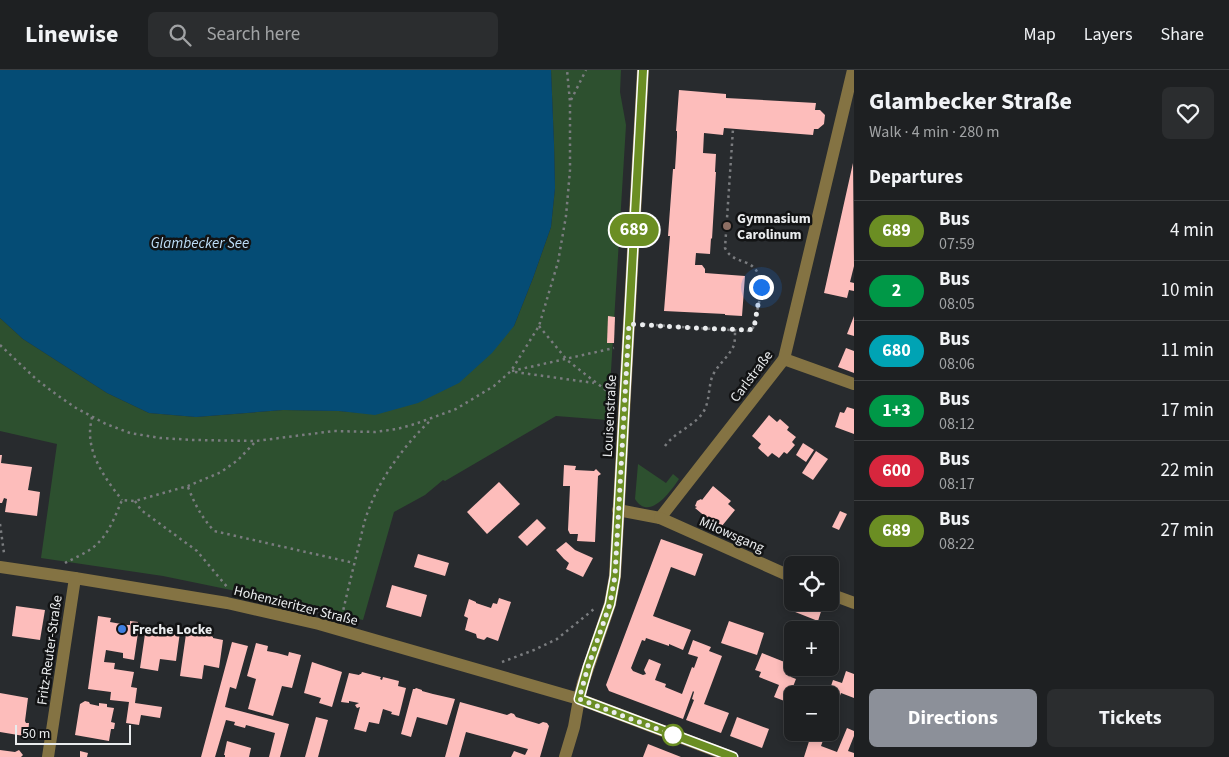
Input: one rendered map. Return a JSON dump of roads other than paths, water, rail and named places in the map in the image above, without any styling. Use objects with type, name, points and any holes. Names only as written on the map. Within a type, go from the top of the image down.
[{"type":"street","name":"Louisenstraße","points":[[566,757],[588,667],[613,594],[643,70]]},
{"type":"street","name":"Carlstraße","points":[[660,518],[784,359],[853,70]]},
{"type":"street","points":[[784,359],[854,384]]},
{"type":"street","points":[[618,510],[660,518]]},
{"type":"street","name":"Milowsgang","points":[[660,518],[784,573]]},
{"type":"street","name":"Hohenzieritzer Straße","points":[[2,562],[58,576],[227,603],[319,624],[579,699],[732,757]]},
{"type":"street","name":"Fritz-Reuter-Straße","points":[[48,757],[75,578]]},
{"type":"street","points":[[839,597],[854,603]]},
{"type":"water","name":"Glambecker See","points":[[0,70],[551,70],[555,188],[551,227],[514,326],[492,353],[459,383],[418,403],[375,415],[339,411],[283,410],[196,417],[149,413],[107,393],[23,339],[0,318]]},
{"type":"place","name":"Gymnasium Carolinum","points":[[727,226]]},
{"type":"place","name":"Freche Locke","points":[[122,629]]}]
